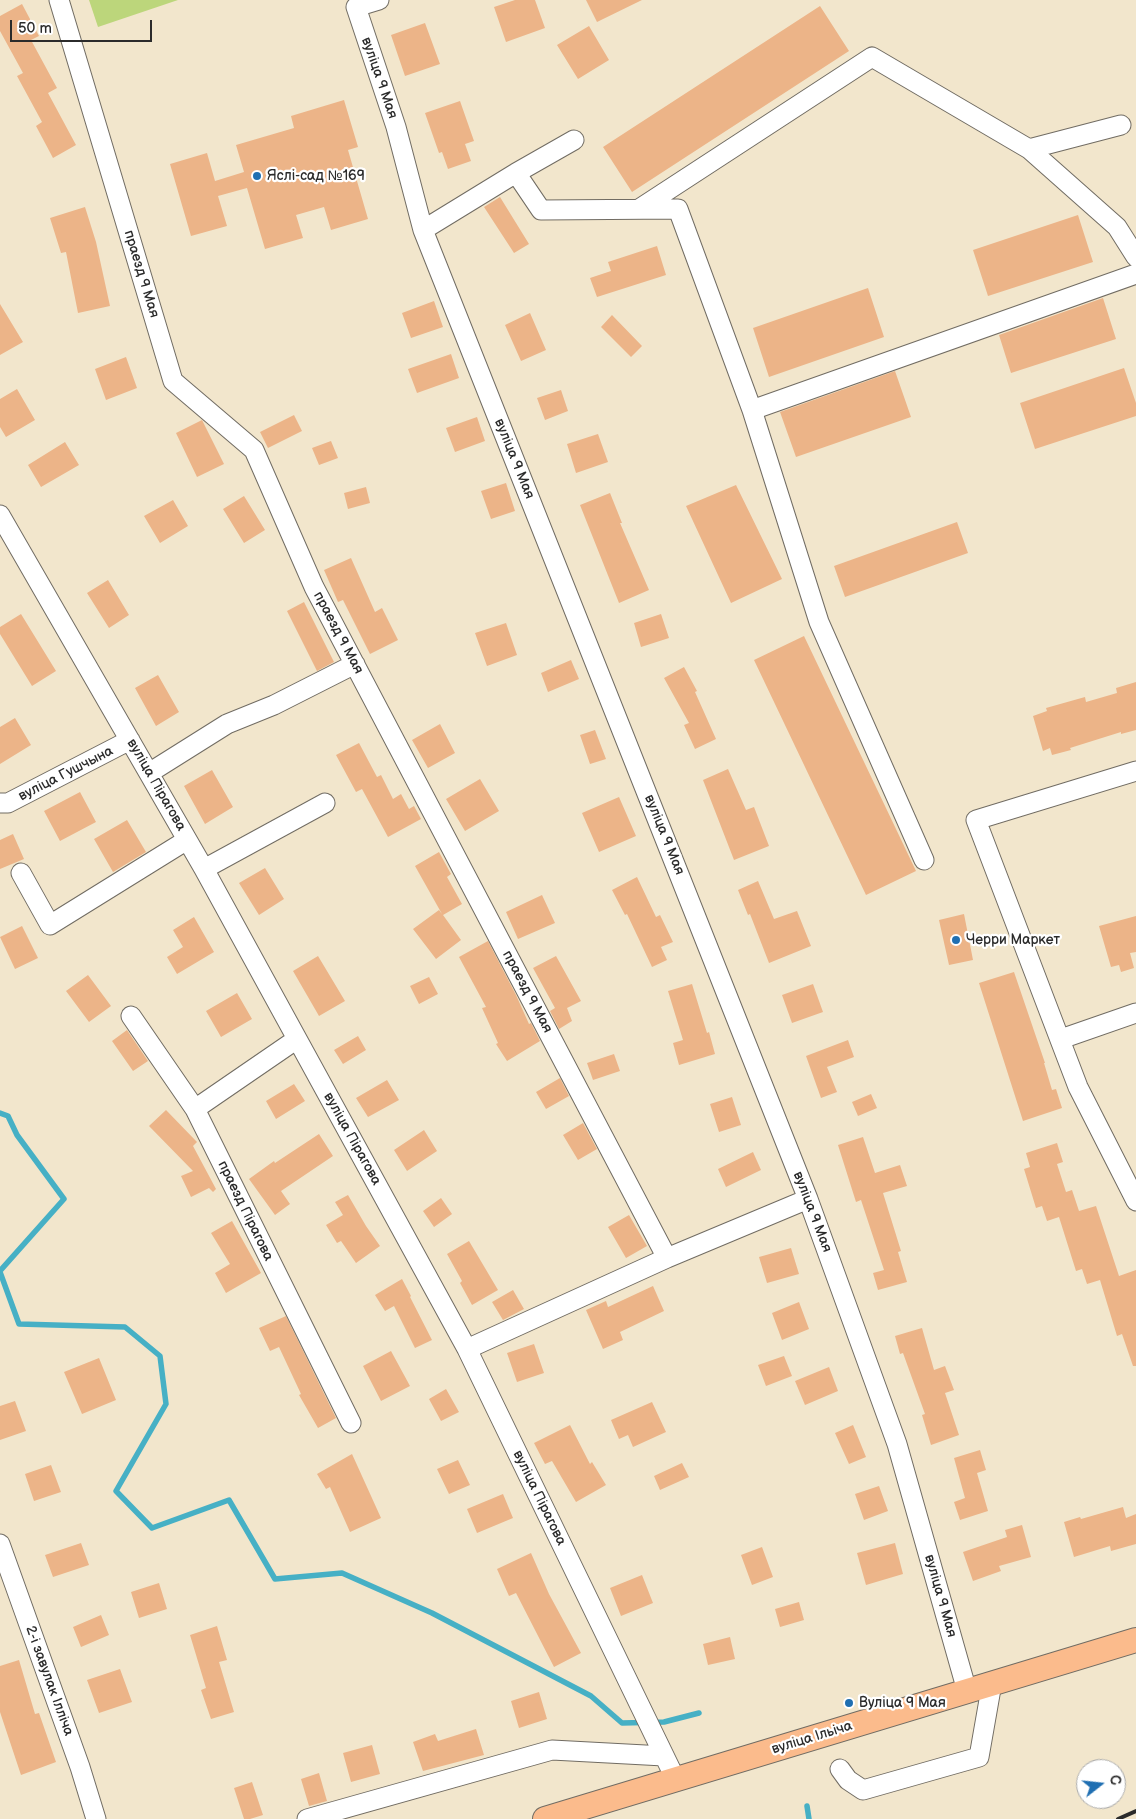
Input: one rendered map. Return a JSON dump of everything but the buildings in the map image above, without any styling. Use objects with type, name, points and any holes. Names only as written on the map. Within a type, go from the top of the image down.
[{"type":"main road","name":"вуліца Ільіча","points":[[545,1819],[675,1778],[1136,1640]]},
{"type":"street","name":"праезд 9 Мая","points":[[59,0],[172,381],[254,450],[314,587],[667,1258]]},
{"type":"street","name":"вуліца 9 Мая","points":[[379,0],[356,7],[396,128],[423,230],[808,1199],[897,1444],[967,1690]]},
{"type":"street","points":[[639,209],[872,57],[1029,149],[1117,227],[1136,257]]},
{"type":"street","points":[[1029,149],[1121,125]]},
{"type":"street","points":[[423,230],[574,140]]},
{"type":"street","points":[[516,173],[540,210],[678,209],[752,410],[819,622],[924,860]]},
{"type":"street","points":[[752,410],[1136,274]]},
{"type":"street","name":"вуліца Пірагова","points":[[0,515],[204,869],[467,1349],[675,1778]]},
{"type":"street","points":[[149,773],[227,724],[274,705],[354,664]]},
{"type":"street","name":"вуліца Гушчына","points":[[0,802],[8,803],[130,740]]},
{"type":"street","points":[[1136,771],[976,820],[1061,1038],[1078,1087],[1136,1200]]},
{"type":"street","points":[[204,869],[325,803]]},
{"type":"street","points":[[21,873],[50,925],[187,840]]},
{"type":"street","points":[[1061,1038],[1136,1013]]},
{"type":"street","name":"праезд Пірагова","points":[[131,1016],[195,1109],[351,1423]]},
{"type":"street","points":[[195,1109],[297,1039]]},
{"type":"street","points":[[467,1349],[667,1258],[808,1199]]},
{"type":"street","name":"2-і завулак Ілліча","points":[[0,1544],[80,1767],[96,1819]]},
{"type":"street","points":[[840,1769],[848,1780],[863,1790],[978,1757],[992,1683]]},
{"type":"street","points":[[308,1819],[552,1750],[664,1756]]},
{"type":"green space","points":[[89,0],[178,0],[98,27]]},
{"type":"waterway","points":[[0,1113],[8,1116],[17,1135],[64,1199],[0,1271]]},
{"type":"waterway","points":[[0,1272],[19,1324],[125,1327],[160,1356],[166,1404],[116,1491],[152,1528],[229,1500],[275,1579],[342,1573],[432,1613],[591,1696],[622,1723],[664,1722],[699,1713]]},
{"type":"waterway","points":[[807,1806],[809,1819]]},
{"type":"railway","points":[[1118,1819],[1136,1811]]},
{"type":"place","name":"Яслі-сад №169","points":[[257,176]]},
{"type":"place","name":"Черри Маркет","points":[[956,940]]},
{"type":"place","name":"Вуліца 9 Мая","points":[[849,1703]]}]
